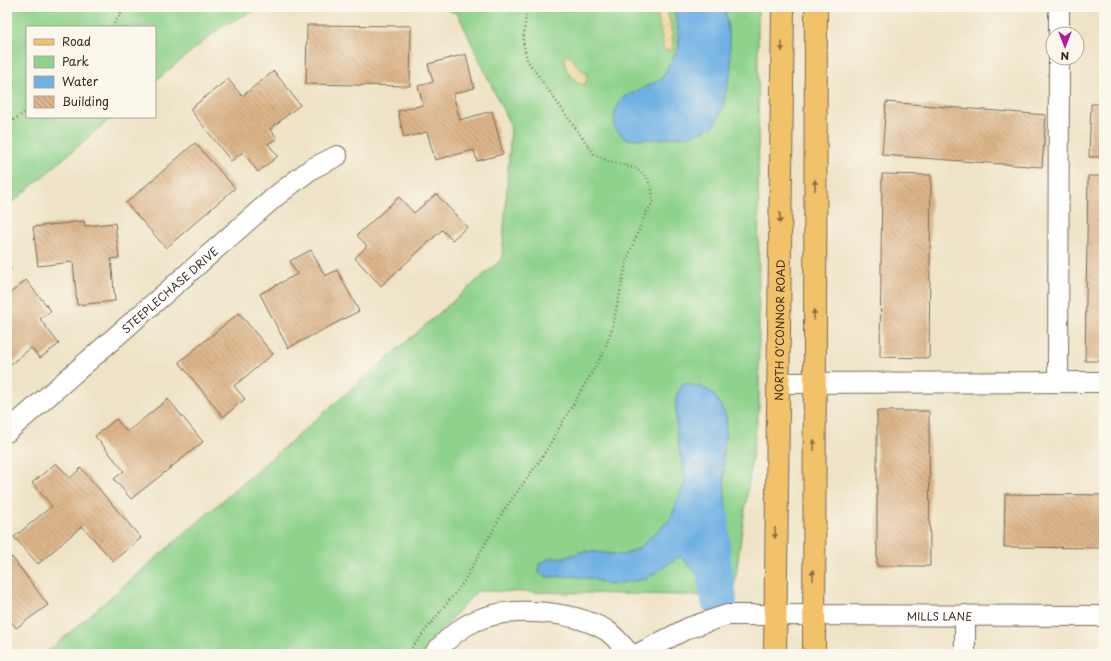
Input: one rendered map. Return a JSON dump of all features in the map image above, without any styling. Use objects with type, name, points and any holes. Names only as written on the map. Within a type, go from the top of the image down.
[{"type":"main road","name":"NORTH O'CONNOR ROAD","points":[[775,654],[774,614],[783,7]]},
{"type":"main road","points":[[814,654],[816,7]]},
{"type":"street","points":[[1059,7],[1059,26]]},
{"type":"street","points":[[1058,382],[1059,66]]},
{"type":"street","name":"STEEPLECHASE DRIVE","points":[[7,432],[276,196],[311,169],[337,156]]},
{"type":"street","points":[[778,383],[1104,382]]},
{"type":"street","points":[[434,654],[443,644],[474,621],[490,616],[521,612],[552,613],[583,619],[607,631],[630,654]]},
{"type":"street","name":"MILLS LANE","points":[[638,654],[688,628],[727,615],[813,614],[1104,616]]},
{"type":"street","points":[[965,615],[965,654]]},
{"type":"path","points":[[113,26],[125,7]]},
{"type":"path","points":[[407,654],[463,583],[506,506],[541,459],[589,380],[604,352],[613,325],[627,259],[645,215],[653,202],[652,189],[647,178],[638,169],[608,161],[594,154],[527,60],[523,42],[527,7]]},
{"type":"path","points":[[7,125],[26,112]]},
{"type":"green space","points":[[7,7],[262,7],[224,25],[156,80],[156,26],[26,26],[26,118],[111,118],[7,207]]},
{"type":"green space","points":[[440,7],[758,7],[759,407],[733,596],[477,591],[427,645],[422,654],[45,654],[502,259],[511,127],[458,14]]},
{"type":"sand","points":[[656,7],[665,7],[671,28],[673,50],[664,50]]},
{"type":"sand","points":[[566,55],[572,57],[577,67],[587,74],[586,84],[579,84],[570,74],[565,64]]},
{"type":"water","points":[[673,7],[725,7],[730,45],[731,71],[721,113],[713,127],[689,136],[660,139],[625,139],[614,127],[615,112],[622,98],[662,79],[679,47],[678,26]]},
{"type":"water","points":[[683,383],[702,387],[714,394],[727,418],[723,458],[727,530],[720,564],[696,574],[680,556],[646,579],[608,585],[593,579],[572,576],[548,577],[539,573],[539,564],[550,558],[566,557],[585,551],[624,555],[639,548],[671,518],[685,480],[677,437],[676,417],[676,396]]},
{"type":"building","points":[[307,25],[411,26],[410,86],[306,84]]},
{"type":"building","points":[[466,54],[474,88],[453,94],[460,120],[492,111],[503,154],[477,161],[474,150],[435,160],[427,132],[404,138],[398,111],[423,105],[418,86],[433,82],[428,64]]},
{"type":"building","points":[[274,71],[300,105],[270,129],[277,138],[268,144],[278,156],[258,172],[243,152],[231,161],[190,109],[228,79],[242,96]]},
{"type":"building","points":[[886,102],[1046,115],[1042,167],[882,155]]},
{"type":"building","points":[[1091,104],[1104,104],[1104,157],[1089,157]]},
{"type":"building","points":[[195,143],[235,188],[166,248],[126,203]]},
{"type":"building","points":[[882,174],[931,175],[929,358],[880,357]]},
{"type":"building","points":[[1088,176],[1104,176],[1104,361],[1085,361]]},
{"type":"building","points":[[436,194],[467,227],[452,240],[442,230],[381,286],[355,258],[367,246],[357,235],[399,197],[414,213]]},
{"type":"building","points":[[84,221],[85,226],[115,223],[119,258],[111,259],[115,301],[77,305],[73,262],[38,266],[33,227]]},
{"type":"building","points":[[311,250],[325,276],[337,270],[359,311],[288,348],[260,294],[297,274],[290,261]]},
{"type":"building","points":[[7,262],[11,269],[7,271]]},
{"type":"building","points":[[26,280],[51,311],[40,319],[59,344],[40,358],[31,348],[7,367],[7,296]]},
{"type":"building","points":[[239,313],[273,354],[234,386],[245,399],[223,417],[179,362]]},
{"type":"building","points":[[168,399],[203,442],[131,499],[114,479],[124,471],[95,436],[116,419],[127,432]]},
{"type":"building","points":[[877,411],[929,411],[930,566],[877,566]]},
{"type":"building","points":[[56,463],[70,478],[81,468],[141,538],[113,561],[82,526],[38,564],[14,537],[52,506],[32,483]]},
{"type":"building","points":[[1005,494],[1104,495],[1104,548],[1004,547]]},
{"type":"building","points":[[12,557],[48,605],[16,628],[7,616],[7,561]]},
{"type":"waterway","points":[[711,517],[713,563],[719,600]]}]
